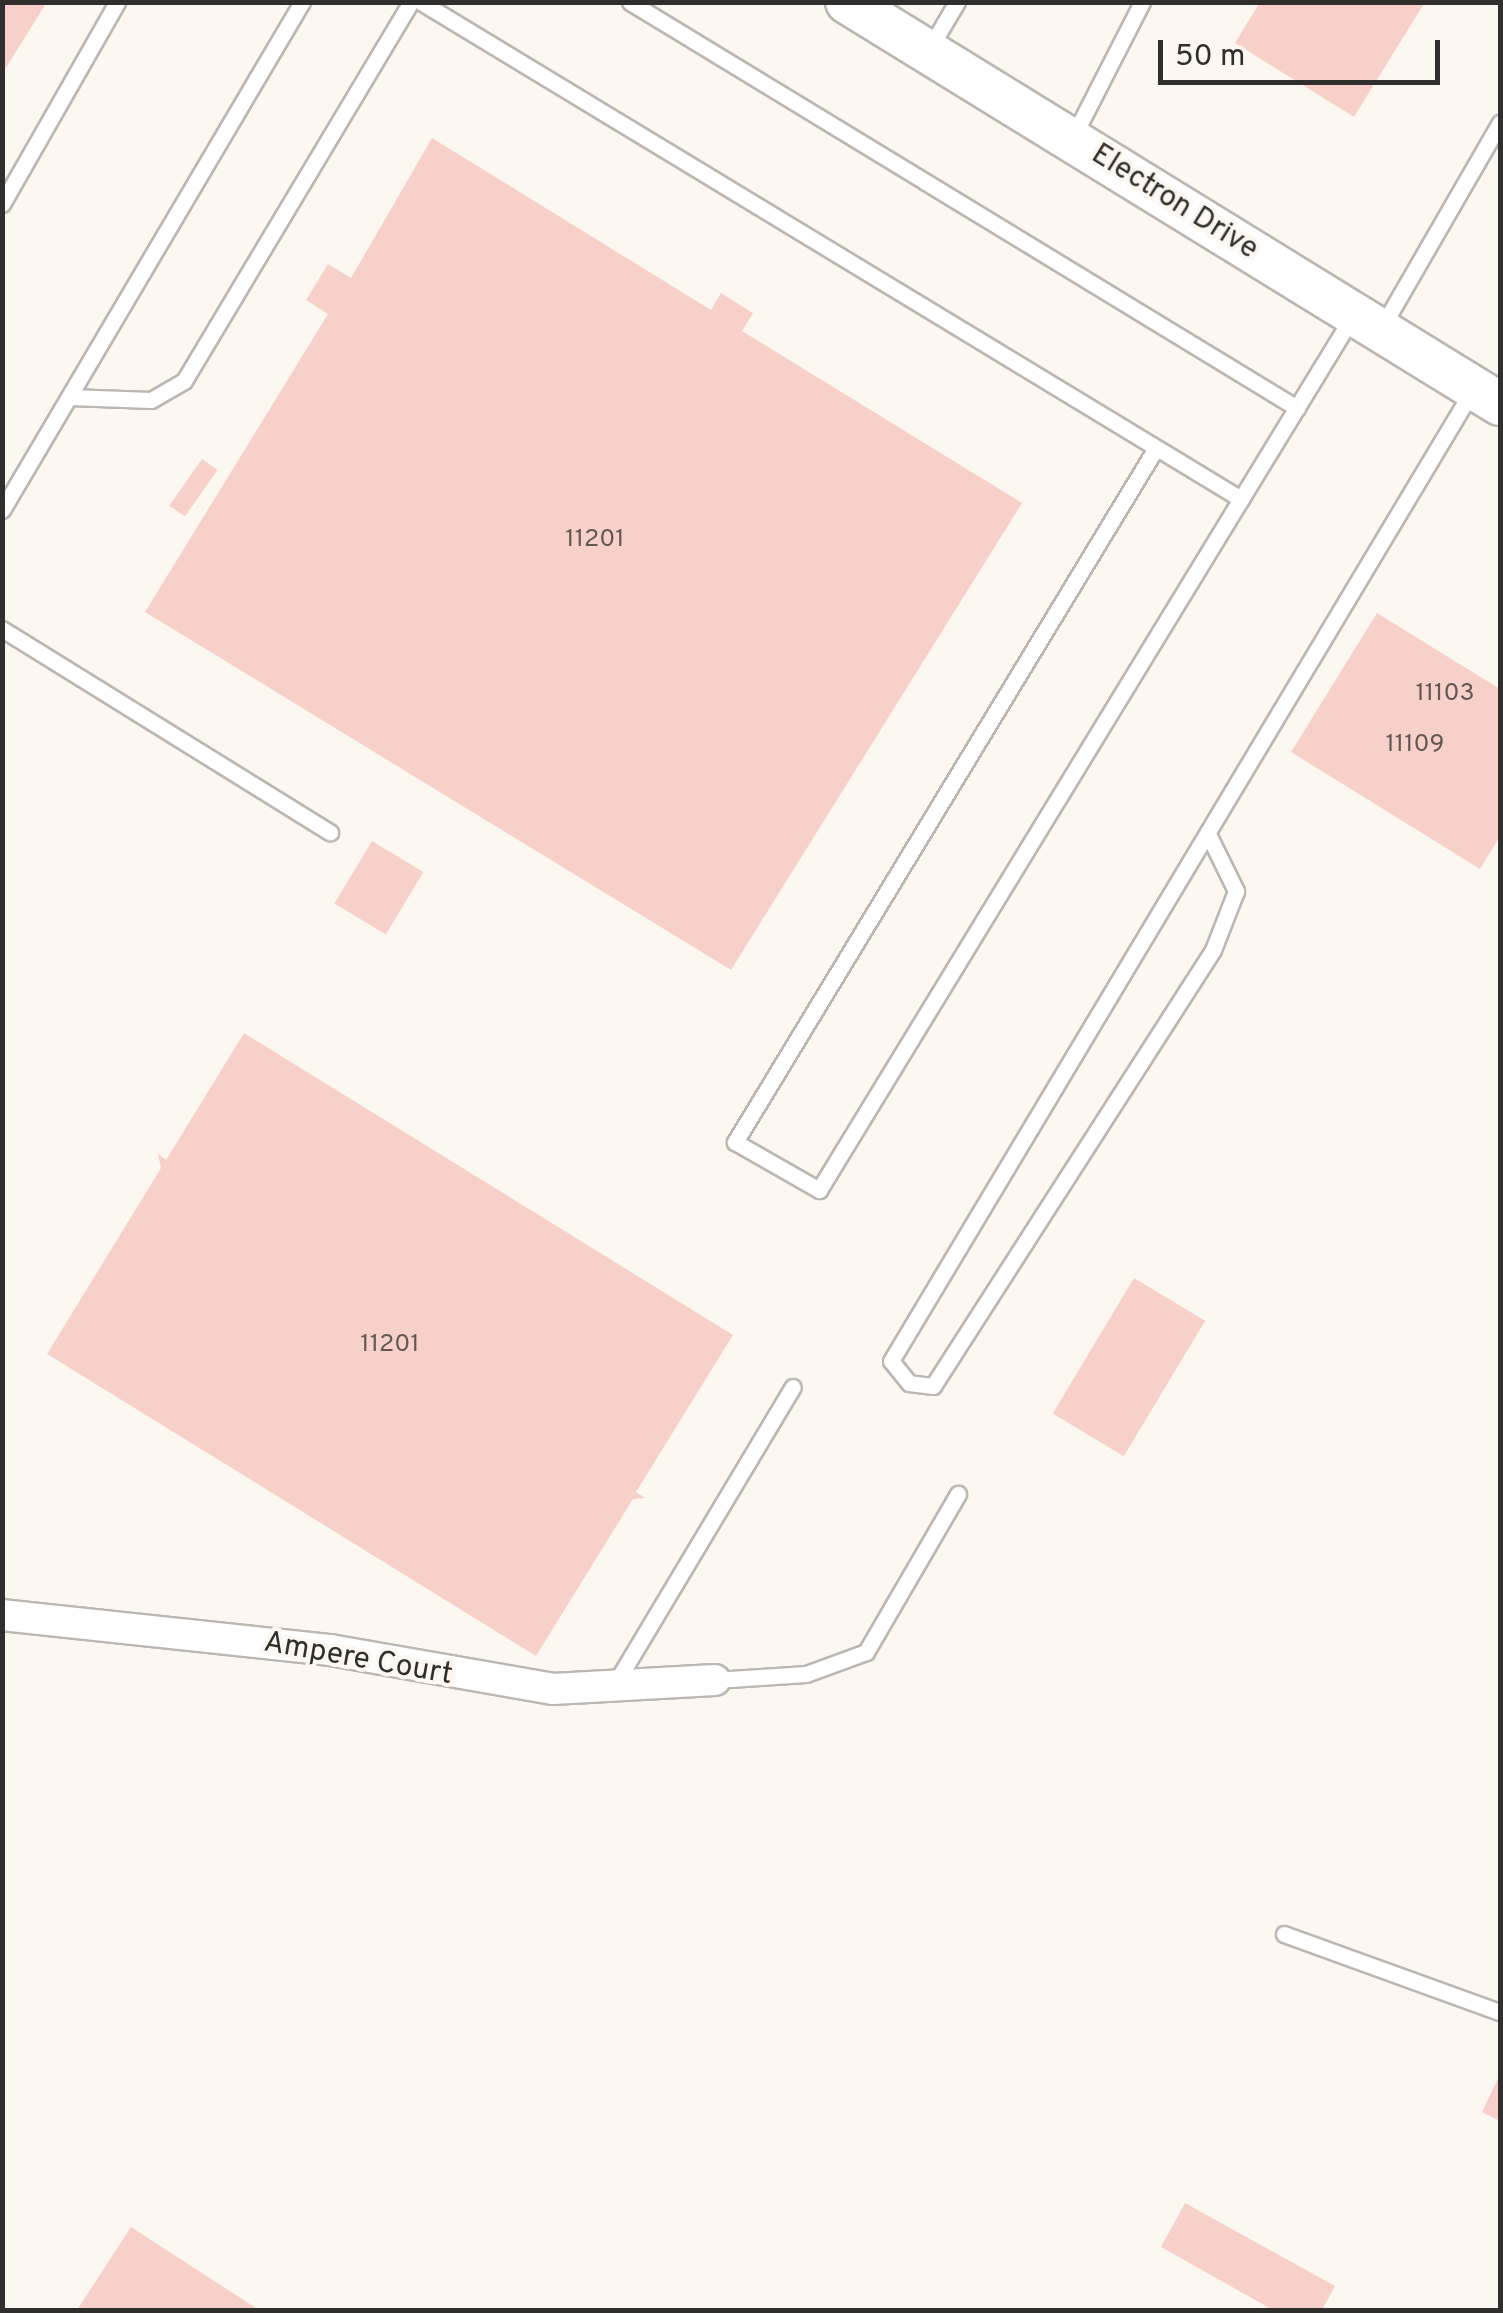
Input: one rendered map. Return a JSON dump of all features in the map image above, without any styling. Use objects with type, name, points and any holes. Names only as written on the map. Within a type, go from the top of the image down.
[{"type":"street","name":"Electron Drive","points":[[847,2],[1487,396]]},
{"type":"street","name":"Ampere Court","points":[[2,1615],[330,1650],[480,1682],[613,1688],[715,1680]]},
{"type":"lane","points":[[2,204],[117,2]]},
{"type":"lane","points":[[2,510],[302,2]]},
{"type":"lane","points":[[69,397],[151,400],[184,381],[411,2]]},
{"type":"lane","points":[[421,2],[1241,499]]},
{"type":"lane","points":[[630,2],[1297,408]]},
{"type":"lane","points":[[928,52],[957,2]]},
{"type":"lane","points":[[1071,140],[1142,2]]},
{"type":"lane","points":[[1156,448],[735,1142],[819,1190],[1297,408],[1367,322],[1500,123]]},
{"type":"lane","points":[[1208,834],[1236,890],[1212,950],[933,1386],[909,1383],[891,1362],[1072,1048],[1208,834],[1487,396]]},
{"type":"lane","points":[[2,628],[330,832]]},
{"type":"lane","points":[[613,1688],[793,1387]]},
{"type":"lane","points":[[715,1680],[806,1674],[866,1652],[958,1494]]},
{"type":"lane","points":[[1284,1934],[1500,2012]]},
{"type":"building","points":[[2,2],[47,2],[2,74]]},
{"type":"building","points":[[1260,2],[1425,2],[1354,117],[1235,43]]},
{"type":"building","points":[[432,138],[711,310],[721,293],[753,313],[742,331],[1022,503],[731,970],[145,612],[328,314],[306,300],[328,264],[351,278]]},
{"type":"building","points":[[202,459],[218,470],[185,517],[169,506]]},
{"type":"building","points":[[1377,613],[1500,689],[1500,836],[1480,869],[1291,752]]},
{"type":"building","points":[[372,841],[423,872],[386,934],[334,904]]},
{"type":"building","points":[[244,1033],[733,1335],[636,1492],[645,1498],[633,1499],[536,1656],[47,1354],[161,1168],[158,1154],[166,1160]]},
{"type":"building","points":[[1134,1278],[1205,1321],[1124,1456],[1053,1413]]},
{"type":"building","points":[[1500,2074],[1500,2121],[1482,2112]]},
{"type":"building","points":[[1185,2203],[1335,2286],[1322,2310],[1273,2310],[1161,2247]]},
{"type":"building","points":[[131,2227],[259,2310],[77,2310]]}]
